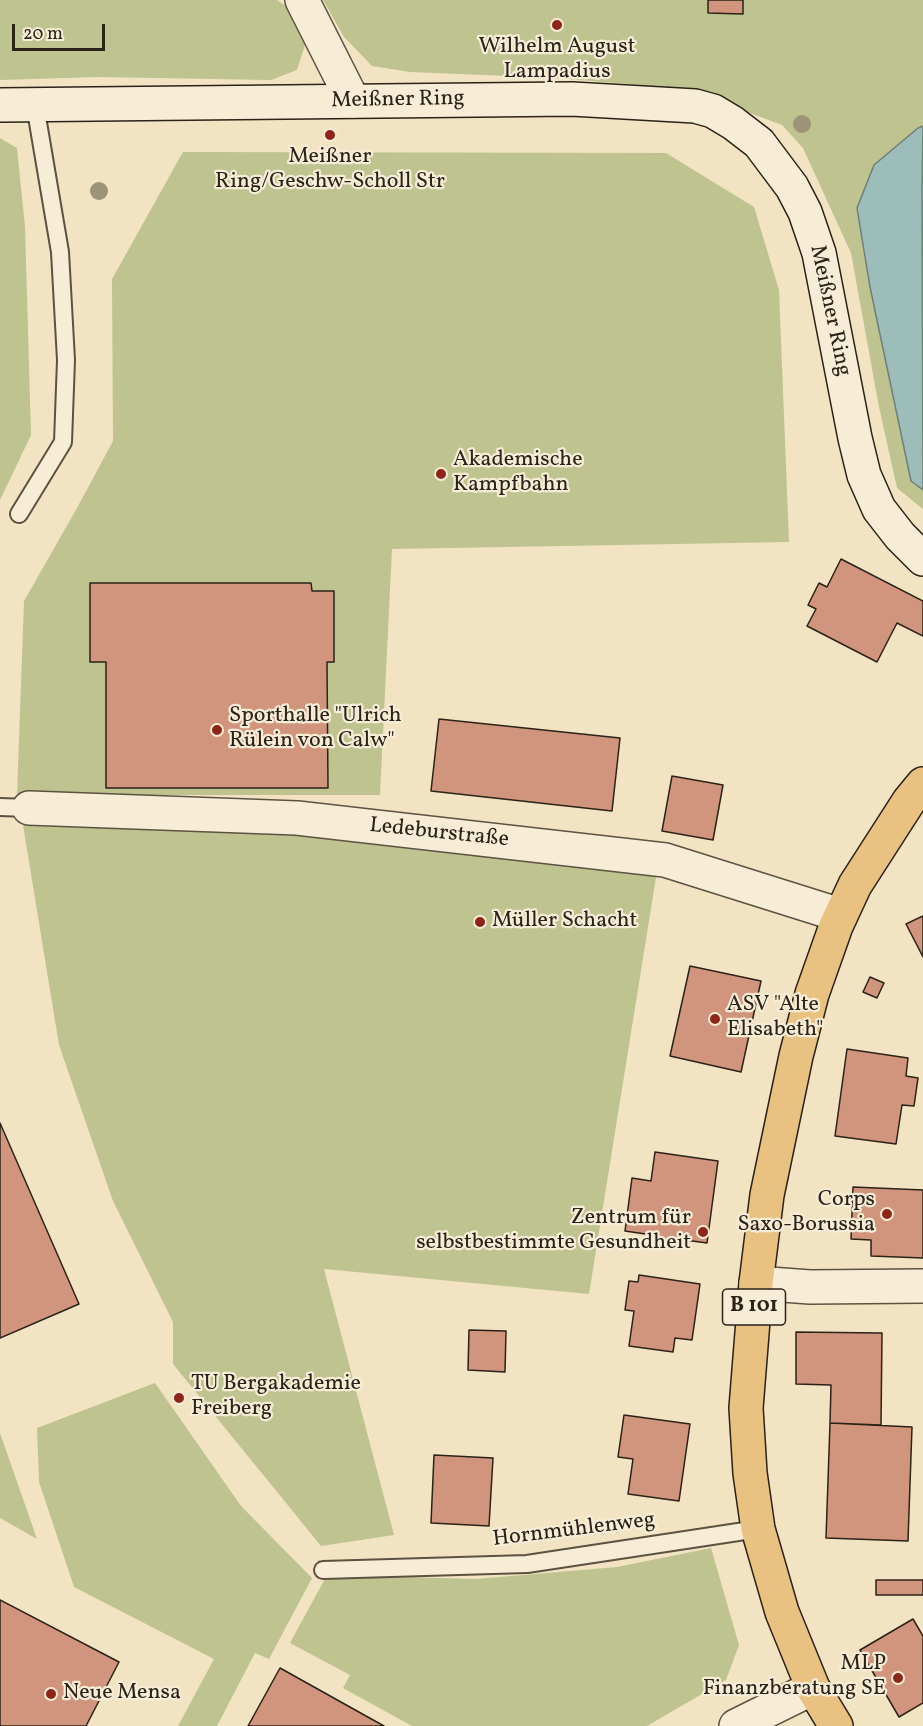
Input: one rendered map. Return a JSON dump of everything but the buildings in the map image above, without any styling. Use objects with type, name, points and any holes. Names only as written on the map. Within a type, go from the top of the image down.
[{"type":"main road","points":[[302,0],[353,101]]},
{"type":"main road","name":"Meißner Ring","points":[[0,105],[572,99],[695,106],[713,111],[734,123],[759,143],[792,187],[805,212],[819,253],[864,475],[879,509],[900,536],[923,559]]},
{"type":"main road","name":"B 101","points":[[836,1726],[813,1688],[782,1612],[758,1528],[750,1473],[746,1408],[756,1283],[767,1195],[796,1056],[812,994],[840,915],[872,855],[923,784]]},
{"type":"main road","name":"Ledeburstraße","points":[[14,807],[297,818],[665,860],[840,915]]},
{"type":"main road","points":[[756,1283],[810,1287],[923,1286]]},
{"type":"main road","points":[[736,1726],[813,1688]]},
{"type":"lane","points":[[19,514],[63,442],[66,360],[60,252],[34,105]]},
{"type":"lane","name":"Hornmühlenweg","points":[[323,1570],[527,1564],[758,1528]]},
{"type":"green space","points":[[0,0],[277,0],[287,7],[305,45],[297,70],[271,80],[98,77],[0,80]]},
{"type":"green space","points":[[323,0],[923,0],[923,509],[897,488],[879,407],[851,253],[803,148],[782,125],[686,89],[557,78],[410,72],[372,66],[344,37]]},
{"type":"green space","points":[[0,138],[17,148],[25,227],[31,435],[0,500]]},
{"type":"green space","name":"Akademische Kampfbahn","points":[[183,152],[666,153],[754,207],[779,290],[789,542],[392,549],[380,795],[17,795],[24,601],[113,441],[112,279]]},
{"type":"green space","points":[[22,819],[130,829],[386,837],[657,871],[589,1294],[324,1269],[394,1535],[321,1546],[173,1364],[173,1322],[113,1201],[59,1045]]},
{"type":"green space","points":[[155,1383],[241,1506],[312,1578],[269,1659],[255,1653],[217,1726],[178,1726],[214,1659],[74,1587],[39,1482],[37,1428]]},
{"type":"green space","points":[[0,1433],[37,1539],[0,1518]]},
{"type":"green space","points":[[711,1548],[739,1645],[726,1680],[647,1726],[412,1726],[343,1688],[350,1675],[290,1643],[327,1575],[476,1579],[617,1567]]},
{"type":"water","points":[[923,126],[923,490],[911,481],[870,287],[857,208],[874,165]]},
{"type":"place","name":"Wilhelm August Lampadius","points":[[557,25]]},
{"type":"place","name":"Meißner Ring/Geschw-Scholl Str","points":[[330,135]]},
{"type":"place","name":"Akademische Kampfbahn","points":[[441,474]]},
{"type":"place","name":"Sporthalle \"Ulrich Rülein von Calw\"","points":[[217,730]]},
{"type":"place","name":"Müller Schacht","points":[[480,922]]},
{"type":"place","name":"ASV \"Alte Elisabeth\"","points":[[715,1019]]},
{"type":"place","name":"Corps Saxo-Borussia","points":[[887,1214]]},
{"type":"place","name":"Zentrum für selbstbestimmte Gesundheit","points":[[703,1232]]},
{"type":"place","name":"TU Bergakademie Freiberg","points":[[179,1398]]},
{"type":"place","name":"MLP Finanzberatung SE","points":[[898,1678]]},
{"type":"place","name":"Neue Mensa","points":[[51,1694]]}]
